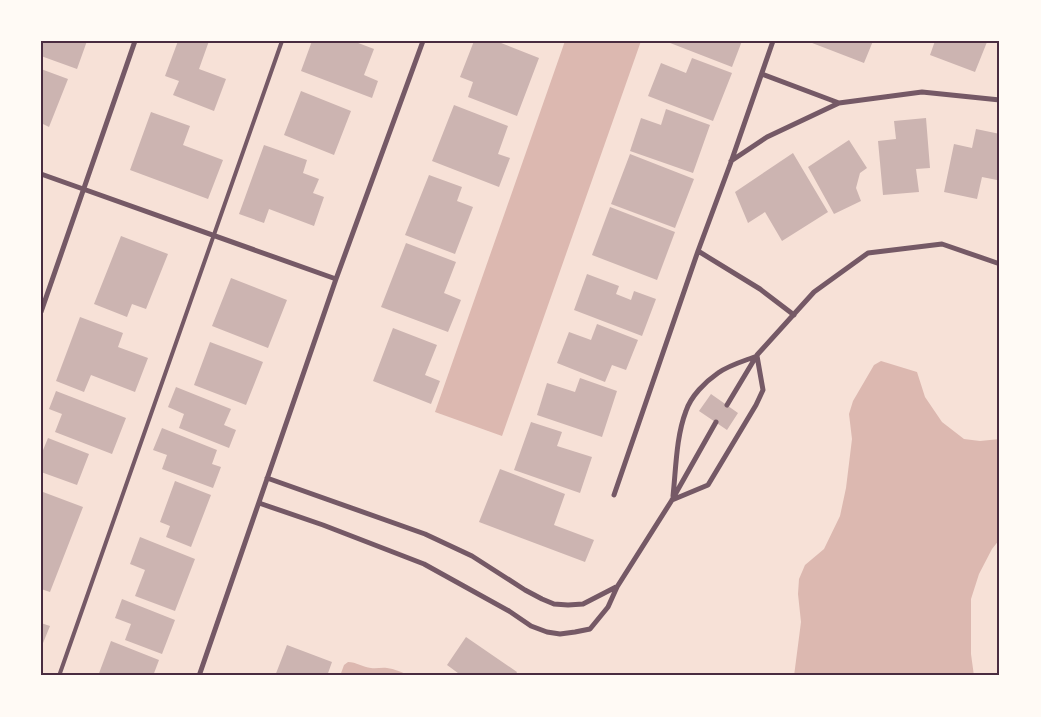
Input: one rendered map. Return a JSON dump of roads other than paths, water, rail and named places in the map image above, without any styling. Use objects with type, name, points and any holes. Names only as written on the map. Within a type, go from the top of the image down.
[{"type":"street","points":[[41,312],[135,41]]},
{"type":"street","points":[[199,676],[336,279],[423,41]]},
{"type":"street","points":[[614,495],[773,41]]},
{"type":"street","points":[[762,74],[839,103]]},
{"type":"street","points":[[731,162],[767,137],[839,103],[922,92],[999,98]]},
{"type":"street","points":[[41,174],[336,279]]},
{"type":"street","points":[[727,405],[757,355],[814,292],[868,253],[942,244],[1000,264]]},
{"type":"street","points":[[698,251],[760,289],[794,315]]},
{"type":"street","points":[[672,500],[681,428],[686,410],[696,393],[720,371],[757,355]]},
{"type":"street","points":[[672,500],[708,485],[756,405],[763,390],[757,355]]},
{"type":"street","points":[[259,503],[424,564],[509,611],[531,626],[547,632],[560,634],[590,628],[608,607],[617,587],[672,500],[716,422]]},
{"type":"street","points":[[267,478],[425,534],[472,556],[554,604],[583,604],[617,587]]},
{"type":"lane","points":[[59,676],[282,41]]}]
